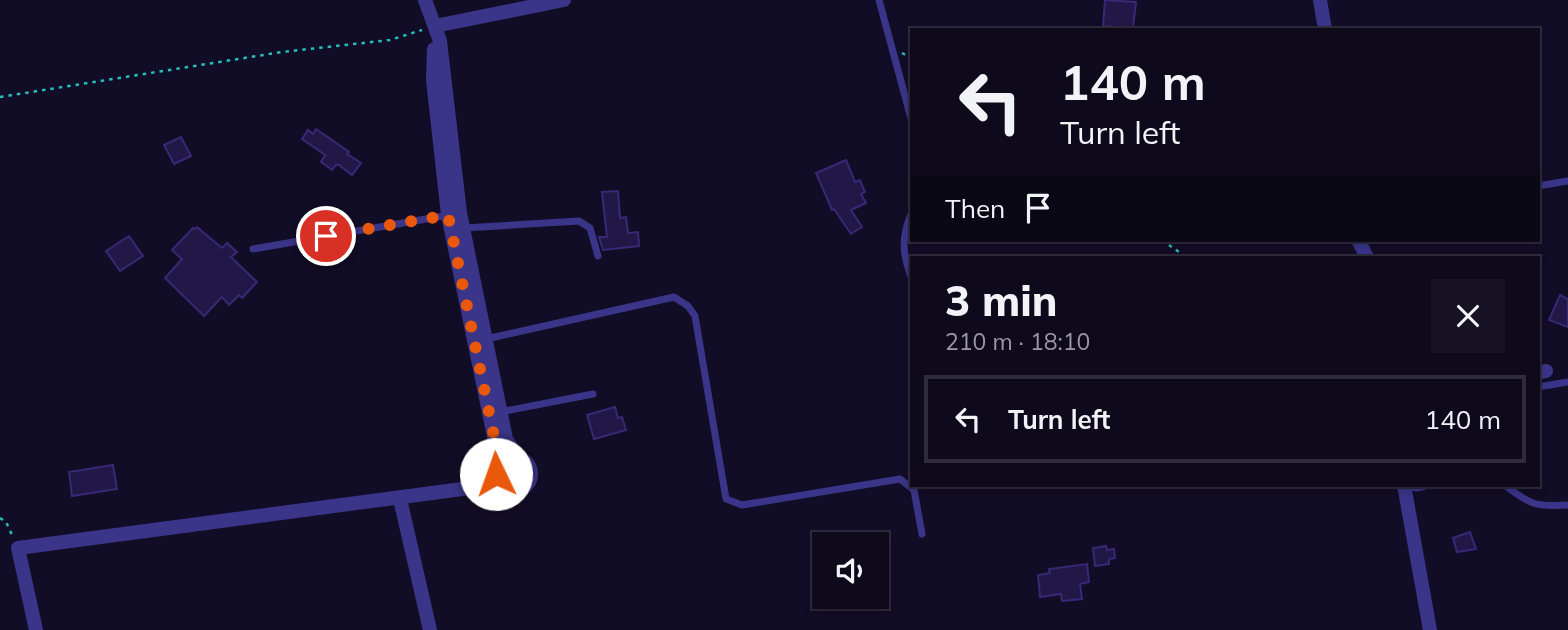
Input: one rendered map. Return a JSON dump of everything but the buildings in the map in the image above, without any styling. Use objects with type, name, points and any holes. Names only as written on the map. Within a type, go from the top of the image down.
[{"type":"street","points":[[425,0],[435,26],[440,41],[457,219],[486,339],[495,413],[500,465],[496,477],[500,484],[512,491],[526,486],[530,471],[527,463],[518,458],[506,439],[495,413],[457,219],[433,80],[435,26]]},
{"type":"street","points":[[435,26],[564,0]]},
{"type":"street","points":[[1320,0],[1325,28]]},
{"type":"street","points":[[500,465],[506,459],[518,458]]},
{"type":"street","points":[[36,630],[18,548],[500,484]]},
{"type":"street","points":[[1402,487],[1430,630]]},
{"type":"street","points":[[400,499],[430,630]]},
{"type":"lane","points":[[879,0],[910,115]]},
{"type":"lane","points":[[1540,186],[1568,181]]},
{"type":"lane","points":[[910,217],[902,248],[910,273]]},
{"type":"lane","points":[[253,248],[457,219],[579,221],[590,228],[598,256]]},
{"type":"lane","points":[[486,339],[674,298],[688,306],[695,316],[726,499],[742,505],[900,479],[910,487]]},
{"type":"lane","points":[[1540,387],[1568,382]]},
{"type":"lane","points":[[495,413],[593,394]]},
{"type":"lane","points":[[910,487],[914,490],[922,534]]},
{"type":"lane","points":[[1508,487],[1531,504],[1568,505]]},
{"type":"path","points":[[0,97],[282,52],[390,40],[435,26]]},
{"type":"path","points":[[1165,242],[1185,256]]},
{"type":"path","points":[[0,518],[6,522],[18,548]]},
{"type":"route","points":[[326,236],[448,215],[500,465],[496,474]]}]
